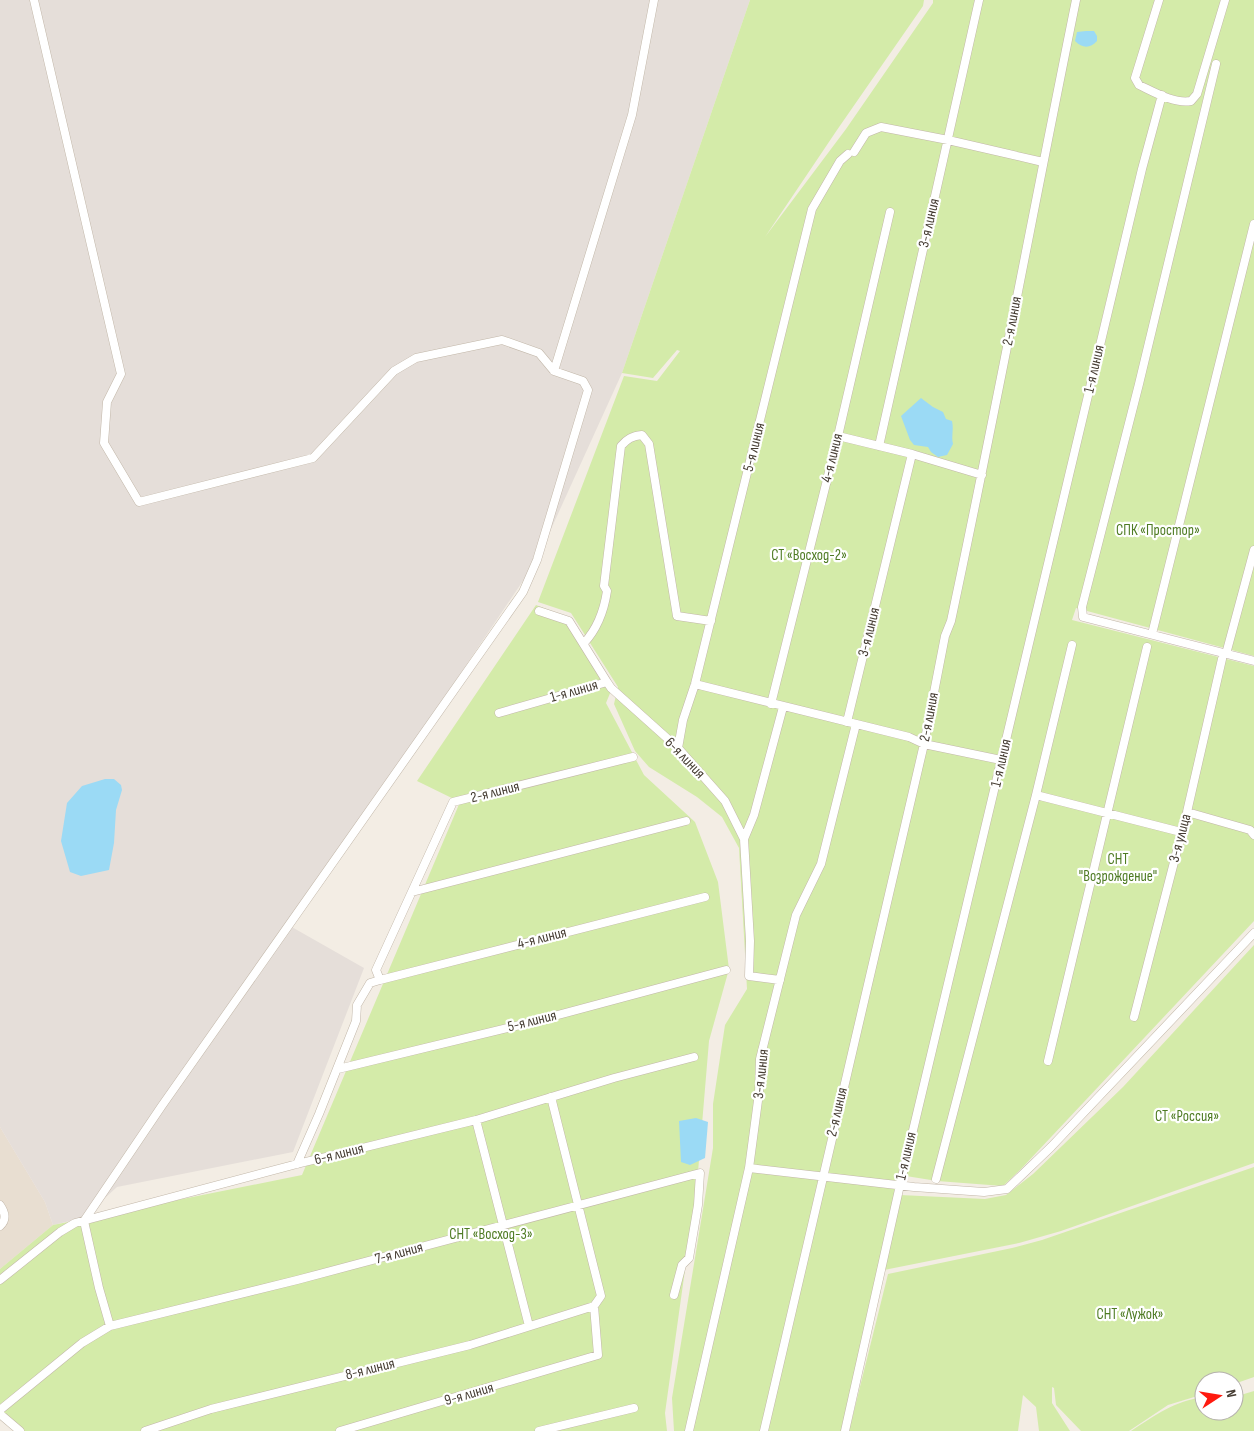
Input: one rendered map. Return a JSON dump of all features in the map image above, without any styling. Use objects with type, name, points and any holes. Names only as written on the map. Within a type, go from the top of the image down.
[{"type":"street","points":[[34,0],[121,374],[107,402],[104,443],[140,502],[313,458],[394,371],[416,358],[502,340],[539,353],[554,371],[582,381],[588,390],[537,560],[523,592],[167,1099],[84,1221],[99,1288],[110,1326]]},
{"type":"street","points":[[554,371],[632,115],[654,0]]},
{"type":"street","name":"3-я линия","points":[[879,446],[979,0]]},
{"type":"street","name":"2-я линия","points":[[764,1431],[924,744],[945,636],[951,622],[1076,0]]},
{"type":"street","points":[[1158,0],[1135,78],[1139,85],[1185,102],[1191,101],[1197,94],[1225,0]]},
{"type":"street","points":[[1216,64],[1142,375],[1082,607],[1083,617],[1152,634],[1224,656],[1254,661]]},
{"type":"street","name":"1-я линия","points":[[844,1431],[900,1185],[1001,760],[1142,169],[1162,95]]},
{"type":"street","name":"5-я линия","points":[[678,748],[683,720],[695,684],[812,209],[840,161],[851,153],[866,133],[880,127],[948,140],[1043,162]]},
{"type":"street","name":"4-я линия","points":[[771,704],[838,436],[890,212]]},
{"type":"street","points":[[1152,634],[1254,224]]},
{"type":"street","points":[[584,643],[598,623],[606,600],[607,591],[604,586],[621,446],[626,440],[634,436],[642,435],[649,444],[677,616],[710,621]]},
{"type":"street","points":[[838,436],[912,454],[982,475]]},
{"type":"street","name":"3-я линия","points":[[847,722],[912,454]]},
{"type":"street","name":"3-я улица","points":[[1134,1018],[1187,812],[1224,656],[1254,550]]},
{"type":"street","name":"1-я линия","points":[[499,713],[609,685],[569,621],[540,611]]},
{"type":"street","points":[[936,1180],[1036,795],[1072,644]]},
{"type":"street","points":[[1048,1061],[1147,647]]},
{"type":"street","points":[[695,684],[909,737],[924,744],[1001,760]]},
{"type":"street","name":"6-я линия","points":[[609,685],[678,748],[725,801],[744,839]]},
{"type":"street","points":[[780,980],[749,976],[750,941],[744,839],[754,815],[783,707]]},
{"type":"street","name":"3-я линия","points":[[689,1431],[749,1168],[759,1093],[760,1059],[796,915],[822,864],[856,724]]},
{"type":"street","name":"2-я линия","points":[[412,892],[453,802],[633,757]]},
{"type":"street","points":[[1036,795],[1181,832]]},
{"type":"street","points":[[1187,812],[1250,830],[1254,835]]},
{"type":"street","points":[[297,1164],[338,1069],[356,1021],[357,1005],[370,983],[380,980],[376,970],[412,892],[686,822]]},
{"type":"street","name":"4-я линия","points":[[380,980],[705,897]]},
{"type":"street","points":[[749,1168],[900,1185],[984,1192],[1007,1189],[1051,1148],[1254,934]]},
{"type":"street","name":"5-я линия","points":[[338,1069],[528,1023],[726,970]]},
{"type":"street","name":"6-я линия","points":[[0,1280],[60,1232],[84,1221],[297,1164],[476,1120],[694,1057]]},
{"type":"street","points":[[551,1097],[601,1296],[594,1306]]},
{"type":"street","points":[[476,1120],[529,1326]]},
{"type":"street","name":"7-я линия","points":[[0,1410],[82,1343],[110,1326],[297,1280],[700,1173],[698,1206],[689,1258],[682,1265],[674,1295]]},
{"type":"street","points":[[0,1226],[4,1223],[5,1218],[1,1206]]},
{"type":"street","name":"8-я линия","points":[[145,1431],[211,1409],[470,1345],[594,1306]]},
{"type":"street","name":"9-я линия","points":[[340,1431],[598,1355],[594,1306]]},
{"type":"street","points":[[539,1431],[634,1408]]},
{"type":"street","points":[[0,1414],[20,1431]]},
{"type":"shaded area","points":[[0,0],[750,0],[622,373],[537,560],[290,926],[364,968],[293,1152],[117,1187],[83,1218],[53,1225],[45,1202],[0,1127]]},
{"type":"shaded area","points":[[0,1127],[45,1202],[53,1225],[0,1269]]},
{"type":"green space","name":"СТ «Восход-2»","points":[[750,0],[924,0],[923,6],[765,237],[846,129],[933,3],[933,0],[1254,0],[1254,656],[1076,608],[1072,620],[1254,666],[1254,921],[1003,1186],[937,1181],[906,1176],[1124,253],[1118,251],[842,1431],[674,1431],[672,1398],[713,1148],[713,1104],[725,1025],[747,989],[739,848],[722,817],[697,797],[649,767],[635,751],[614,704],[618,687],[571,613],[538,602],[624,376],[657,381],[680,351],[677,350],[653,378],[622,373]]},
{"type":"green space","name":"СНТ «Восход-3»","points":[[536,605],[572,619],[613,686],[606,703],[644,775],[695,822],[718,882],[729,969],[709,1041],[697,1184],[665,1413],[667,1431],[16,1431],[0,1417],[0,1269],[53,1225],[302,1175],[460,802],[417,781]]},
{"type":"green space","name":"СТ «Россия»","points":[[1254,945],[1254,1163],[1061,1231],[1019,1243],[884,1270],[900,1195],[985,1199],[1006,1195],[1033,1174],[1123,1087]]},
{"type":"green space","name":"СНТ «Лужок»","points":[[1254,1167],[1254,1377],[1244,1380],[1244,1371],[1194,1371],[1194,1397],[1168,1405],[1129,1431],[1081,1431],[1056,1405],[1054,1388],[1052,1387],[1052,1403],[1070,1431],[1039,1431],[1036,1407],[1023,1395],[1018,1431],[849,1431],[888,1274],[1042,1240]]},
{"type":"green space","points":[[1254,1391],[1254,1431],[1131,1431],[1174,1405],[1194,1399],[1194,1421],[1244,1421],[1244,1394]]},
{"type":"water","points":[[1094,31],[1097,41],[1086,47],[1075,41],[1077,32]]},
{"type":"water","points":[[921,398],[943,412],[946,419],[952,421],[953,444],[947,455],[938,457],[928,447],[914,445],[910,440],[901,416]]},
{"type":"water","points":[[105,779],[114,779],[121,785],[122,790],[116,810],[114,843],[109,870],[81,876],[70,872],[61,841],[67,803],[82,786]]},
{"type":"water","points":[[696,1118],[708,1122],[705,1158],[690,1165],[681,1162],[679,1121]]},
{"type":"park label","name":"СПК «Простор»","points":[[1158,530]]},
{"type":"park label","name":"СНТ \"Возрождение\"","points":[[1118,868]]}]
